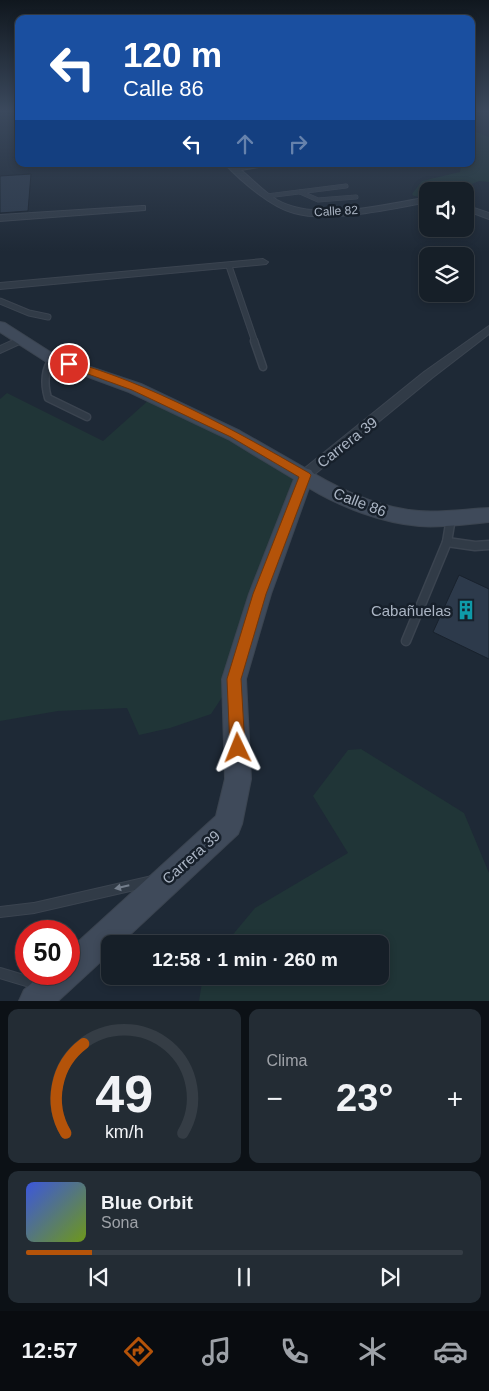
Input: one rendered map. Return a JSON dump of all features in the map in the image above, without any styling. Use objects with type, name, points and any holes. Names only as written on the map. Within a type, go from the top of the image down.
[{"type":"main road","name":"Calle 86","points":[[0,326],[52,358],[135,388],[234,435],[305,475],[332,493],[398,516],[421,519],[489,515]]},
{"type":"main road","name":"Carrera 39","points":[[80,960],[228,824],[238,779],[234,679],[260,594],[305,475]]},
{"type":"street","name":"Calle 82","points":[[233,167],[273,201],[295,211],[319,214],[384,208],[419,201]]},
{"type":"street","points":[[0,218],[142,208]]},
{"type":"street","points":[[474,211],[489,216]]},
{"type":"street","points":[[0,286],[263,262]]},
{"type":"street","name":"Carrera 39","points":[[305,475],[428,375],[489,329]]},
{"type":"street","points":[[0,350],[20,340]]},
{"type":"lane","points":[[267,196],[346,186]]},
{"type":"lane","points":[[300,192],[318,200],[356,197]]},
{"type":"lane","points":[[229,266],[263,368]]},
{"type":"lane","points":[[0,301],[33,316],[48,317]]},
{"type":"lane","points":[[52,358],[46,366],[44,389],[48,398],[87,417]]},
{"type":"lane","points":[[406,640],[446,542],[451,517]]},
{"type":"lane","points":[[446,542],[474,546],[489,545]]},
{"type":"lane","points":[[0,912],[34,908],[170,877]]},
{"type":"lane","points":[[0,973],[15,976]]},
{"type":"green space","points":[[475,159],[489,159],[489,182],[422,181],[460,172],[461,167],[475,167]]},
{"type":"green space","points":[[419,185],[419,197],[412,194]]},
{"type":"green space","points":[[7,393],[103,441],[150,399],[225,435],[301,478],[234,679],[211,714],[170,728],[139,735],[127,708],[58,711],[0,721],[0,399]]},
{"type":"green space","points":[[361,749],[464,813],[489,873],[489,1001],[199,1001],[202,985],[389,985],[389,935],[232,935],[255,908],[348,853],[313,796],[348,750]]},
{"type":"building","points":[[31,174],[28,211],[0,213],[0,176]]},
{"type":"building","name":"Cabañuelas","points":[[459,575],[489,589],[489,659],[433,632]]},
{"type":"place","name":"Cabañuelas","points":[[466,610]]},
{"type":"route","points":[[69,364],[135,388],[234,435],[305,475],[295,506],[260,594],[234,679],[238,748]]}]
